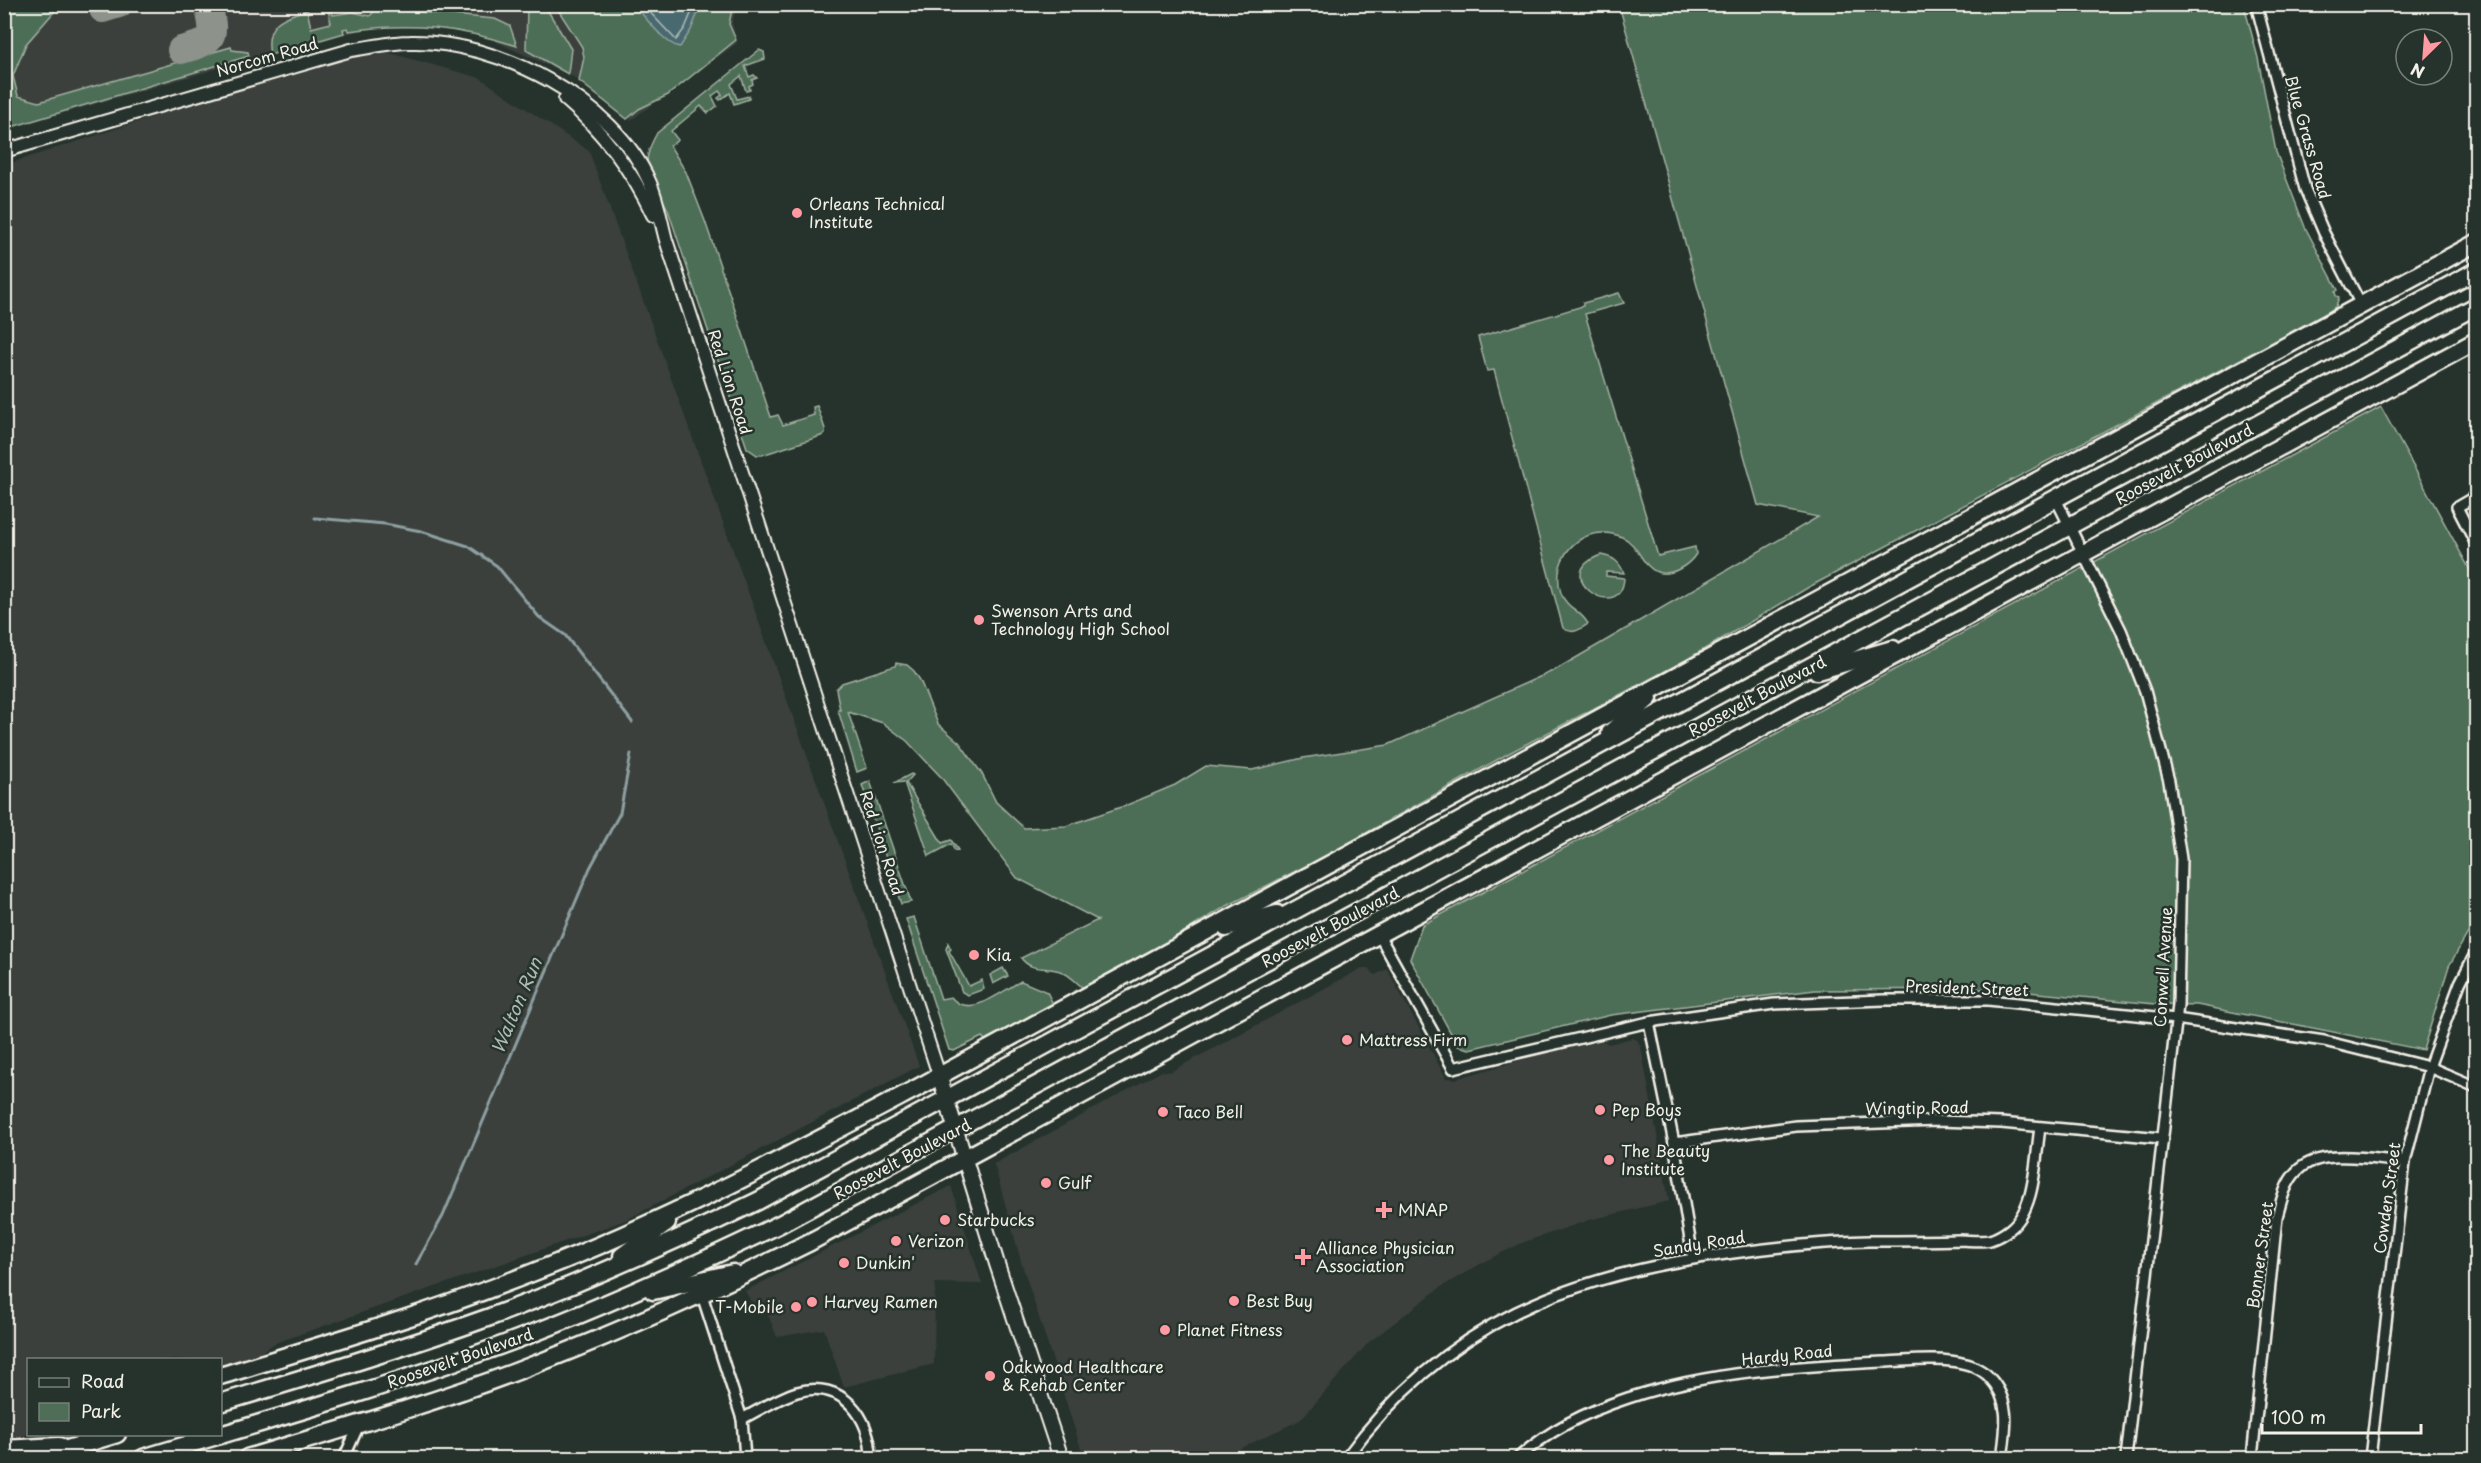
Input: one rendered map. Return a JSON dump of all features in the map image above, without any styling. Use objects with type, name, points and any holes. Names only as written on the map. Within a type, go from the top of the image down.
[{"type":"highway","points":[[222,1375],[368,1332],[482,1292],[578,1254],[694,1203],[798,1151],[2476,243]]},
{"type":"highway","name":"Roosevelt Boulevard","points":[[222,1402],[435,1336],[545,1296],[758,1201],[2476,271]]},
{"type":"highway","name":"Roosevelt Boulevard","points":[[222,1434],[425,1372],[502,1345],[611,1301],[780,1224],[2476,306]]},
{"type":"highway","name":"Roosevelt Boulevard","points":[[247,1458],[359,1424],[512,1373],[702,1295],[765,1265],[964,1160],[2476,340]]},
{"type":"highway","points":[[1788,679],[1923,640]]},
{"type":"highway","points":[[1591,751],[1670,680]]},
{"type":"highway","points":[[1196,937],[1306,905]]},
{"type":"highway","points":[[599,1273],[694,1203]]},
{"type":"highway","points":[[611,1301],[765,1265]]},
{"type":"highway","points":[[4,1442],[27,1435]]},
{"type":"highway","points":[[38,1458],[111,1436]]},
{"type":"highway","name":"Roosevelt Boulevard","points":[[143,1458],[215,1436]]},
{"type":"highway","points":[[4,1449],[84,1445]]},
{"type":"main road","name":"Red Lion Road","points":[[939,1076],[1061,1458]]},
{"type":"street","name":"Blue Grass Road","points":[[2256,4],[2305,189],[2328,241],[2361,305]]},
{"type":"street","name":"Norcom Road","points":[[4,151],[351,50],[410,42],[464,47],[519,66],[588,106],[612,127],[627,145]]},
{"type":"street","name":"Norcom Road","points":[[541,77],[600,131],[626,164]]},
{"type":"street","name":"Red Lion Road","points":[[627,145],[651,184],[666,240],[939,1076]]},
{"type":"street","name":"Red Lion Road","points":[[626,164],[666,240]]},
{"type":"street","points":[[2476,496],[2457,507],[2476,544]]},
{"type":"street","name":"Conwell Avenue","points":[[2056,499],[2121,630],[2134,662],[2154,720],[2169,781],[2181,859],[2182,901],[2176,1019],[2126,1458]]},
{"type":"street","name":"President Street","points":[[1379,935],[1454,1068],[1649,1022],[1773,1004],[1884,1000],[1988,1000],[2176,1019],[2324,1041],[2429,1067],[2476,1087]]},
{"type":"street","name":"Cowden Street","points":[[2370,1458],[2405,1162],[2429,1067],[2460,983],[2476,952]]},
{"type":"street","points":[[1649,1022],[1674,1143],[1693,1258]]},
{"type":"street","name":"Wingtip Road","points":[[1674,1143],[1796,1126],[1938,1121],[2001,1123],[2161,1138]]},
{"type":"street","name":"Sandy Road","points":[[1346,1458],[1368,1428],[1409,1384],[1473,1337],[1516,1311],[1569,1288],[1632,1270],[1693,1258],[1778,1247],[1864,1242],[1990,1240],[2009,1230],[2024,1216],[2040,1128]]},
{"type":"street","name":"Bonner Street","points":[[2252,1458],[2277,1218],[2284,1192],[2297,1171],[2314,1161],[2338,1156],[2405,1162]]},
{"type":"street","points":[[702,1295],[741,1419],[745,1458]]},
{"type":"street","name":"Hardy Road","points":[[1518,1458],[1537,1440],[1565,1425],[1596,1410],[1659,1388],[1804,1366],[1927,1360],[1966,1364],[1988,1376],[2006,1408],[2007,1426],[2002,1458]]},
{"type":"street","points":[[741,1419],[795,1393],[811,1390],[828,1391],[843,1399],[858,1412],[866,1425],[871,1441],[871,1458]]},
{"type":"street","points":[[344,1458],[359,1424]]},
{"type":"shaded area","points":[[5,5],[738,5],[732,22],[737,43],[631,120],[593,86],[468,29],[381,25],[254,58],[5,130]]},
{"type":"shaded area","points":[[368,47],[480,78],[589,151],[919,1066],[626,1220],[275,1343],[222,1376],[222,1358],[27,1358],[27,1434],[5,1441],[5,165]]},
{"type":"shaded area","points":[[1362,968],[1368,968],[1375,975],[1387,969],[1446,1078],[1455,1079],[1539,1055],[1603,1041],[1609,1044],[1632,1038],[1637,1040],[1641,1047],[1669,1201],[1589,1220],[1524,1242],[1487,1260],[1441,1287],[1369,1342],[1300,1420],[1220,1458],[1084,1458],[1021,1261],[994,1164],[1162,1071],[1170,1072]]},
{"type":"shaded area","points":[[951,1186],[982,1284],[935,1283],[934,1364],[844,1387],[824,1329],[777,1337],[764,1304],[754,1307],[745,1291]]},
{"type":"green space","points":[[5,4],[60,5],[26,44],[13,76],[18,96],[39,102],[231,47],[232,50],[248,52],[249,56],[5,129]]},
{"type":"green space","points":[[327,5],[330,5],[333,15],[353,12],[370,16],[377,8],[495,19],[510,26],[517,46],[474,34],[434,28],[393,27],[349,31],[348,28],[343,29],[344,33],[270,55],[269,44],[272,29],[282,19],[307,10],[311,28],[331,23]]},
{"type":"green space","points":[[555,5],[733,5],[729,24],[736,40],[668,95],[639,109],[627,119],[579,81],[584,57],[582,47]]},
{"type":"green space","points":[[1619,5],[2244,5],[2258,58],[2276,152],[2305,227],[2338,290],[2335,292],[2339,297],[2336,306],[2326,314],[1809,587],[1686,660],[1511,752],[1327,855],[1225,907],[1171,940],[1083,988],[1063,972],[1029,965],[1021,958],[1098,920],[1017,878],[941,777],[907,741],[883,723],[848,712],[867,768],[857,772],[838,710],[840,710],[836,689],[842,683],[895,666],[896,663],[907,665],[920,680],[938,724],[960,743],[982,774],[996,802],[1024,828],[1066,826],[1127,805],[1175,785],[1206,766],[1252,770],[1303,758],[1388,745],[1555,670],[1818,517],[1758,505]]},
{"type":"green space","points":[[545,6],[571,49],[568,74],[526,50],[527,7]]},
{"type":"green space","points":[[759,50],[764,52],[765,59],[745,66],[749,77],[754,75],[757,78],[752,80],[750,90],[746,91],[741,76],[731,84],[737,99],[749,96],[749,99],[734,104],[730,93],[720,100],[718,98],[722,95],[719,91],[712,96],[717,106],[708,113],[701,106],[671,131],[678,140],[670,146],[686,172],[705,221],[771,417],[778,415],[783,425],[814,415],[813,407],[817,406],[825,429],[825,433],[821,436],[762,455],[757,455],[747,448],[668,210],[647,167],[649,149],[657,133]]},
{"type":"green space","points":[[1619,293],[1624,303],[1585,314],[1658,556],[1695,547],[1696,554],[1679,569],[1662,573],[1647,565],[1628,540],[1622,537],[1608,533],[1583,538],[1573,545],[1560,566],[1559,579],[1563,598],[1588,624],[1579,630],[1570,631],[1563,628],[1494,370],[1487,371],[1478,337]]},
{"type":"green space","points":[[2381,407],[2476,581],[2476,919],[2449,966],[2423,1050],[2197,1005],[2155,1004],[1997,989],[1815,990],[1611,1015],[1469,1049],[1458,1046],[1410,959],[1422,925]]},
{"type":"green space","points":[[1601,555],[1615,560],[1624,573],[1606,572],[1606,576],[1624,578],[1620,592],[1611,597],[1601,597],[1591,592],[1583,584],[1581,574],[1586,564]]},
{"type":"green space","points":[[913,775],[906,783],[942,843],[951,840],[958,850],[955,851],[951,844],[929,856],[904,782],[894,783]]},
{"type":"green space","points":[[870,781],[911,902],[901,904],[862,785]]},
{"type":"green space","points":[[914,917],[941,999],[951,997],[967,1006],[976,1005],[995,997],[1021,981],[1047,992],[1053,1004],[985,1040],[982,1037],[954,1051],[949,1050],[906,919]]},
{"type":"green space","points":[[948,943],[951,949],[949,951],[969,986],[982,980],[984,989],[968,995],[962,992],[946,949]]},
{"type":"green space","points":[[1003,968],[1008,976],[993,984],[990,975]]},
{"type":"water","points":[[701,4],[691,30],[680,47],[662,36],[634,5]]},
{"type":"waterway","name":"Walton Run","points":[[315,518],[385,524],[421,531],[468,546],[497,566],[539,617],[565,635],[632,722]]},
{"type":"waterway","name":"Walton Run","points":[[416,1264],[443,1216],[590,868],[620,813],[631,754]]},
{"type":"taxiway","points":[[103,9],[119,4]]},
{"type":"taxiway","points":[[181,50],[201,44],[210,36],[212,24],[208,4]]},
{"type":"place","name":"Orleans Technical Institute","points":[[797,213]]},
{"type":"place","name":"Swenson Arts and Technology High School","points":[[979,620]]},
{"type":"place","name":"Kia","points":[[974,955]]},
{"type":"place","name":"Mattress Firm","points":[[1347,1040]]},
{"type":"place","name":"Pep Boys","points":[[1600,1110]]},
{"type":"place","name":"Taco Bell","points":[[1163,1112]]},
{"type":"place","name":"The Beauty Institute","points":[[1609,1160]]},
{"type":"place","name":"Gulf","points":[[1046,1183]]},
{"type":"place","name":"MNAP","points":[[1384,1210]]},
{"type":"place","name":"Starbucks","points":[[945,1220]]},
{"type":"place","name":"Verizon","points":[[896,1241]]},
{"type":"place","name":"Alliance Physician Association","points":[[1303,1257]]},
{"type":"place","name":"Dunkin'","points":[[844,1263]]},
{"type":"place","name":"Best Buy","points":[[1234,1301]]},
{"type":"place","name":"Harvey Ramen","points":[[812,1302]]},
{"type":"place","name":"T-Mobile","points":[[796,1307]]},
{"type":"place","name":"Planet Fitness","points":[[1165,1330]]},
{"type":"place","name":"Oakwood Healthcare & Rehab Center","points":[[990,1376]]}]
